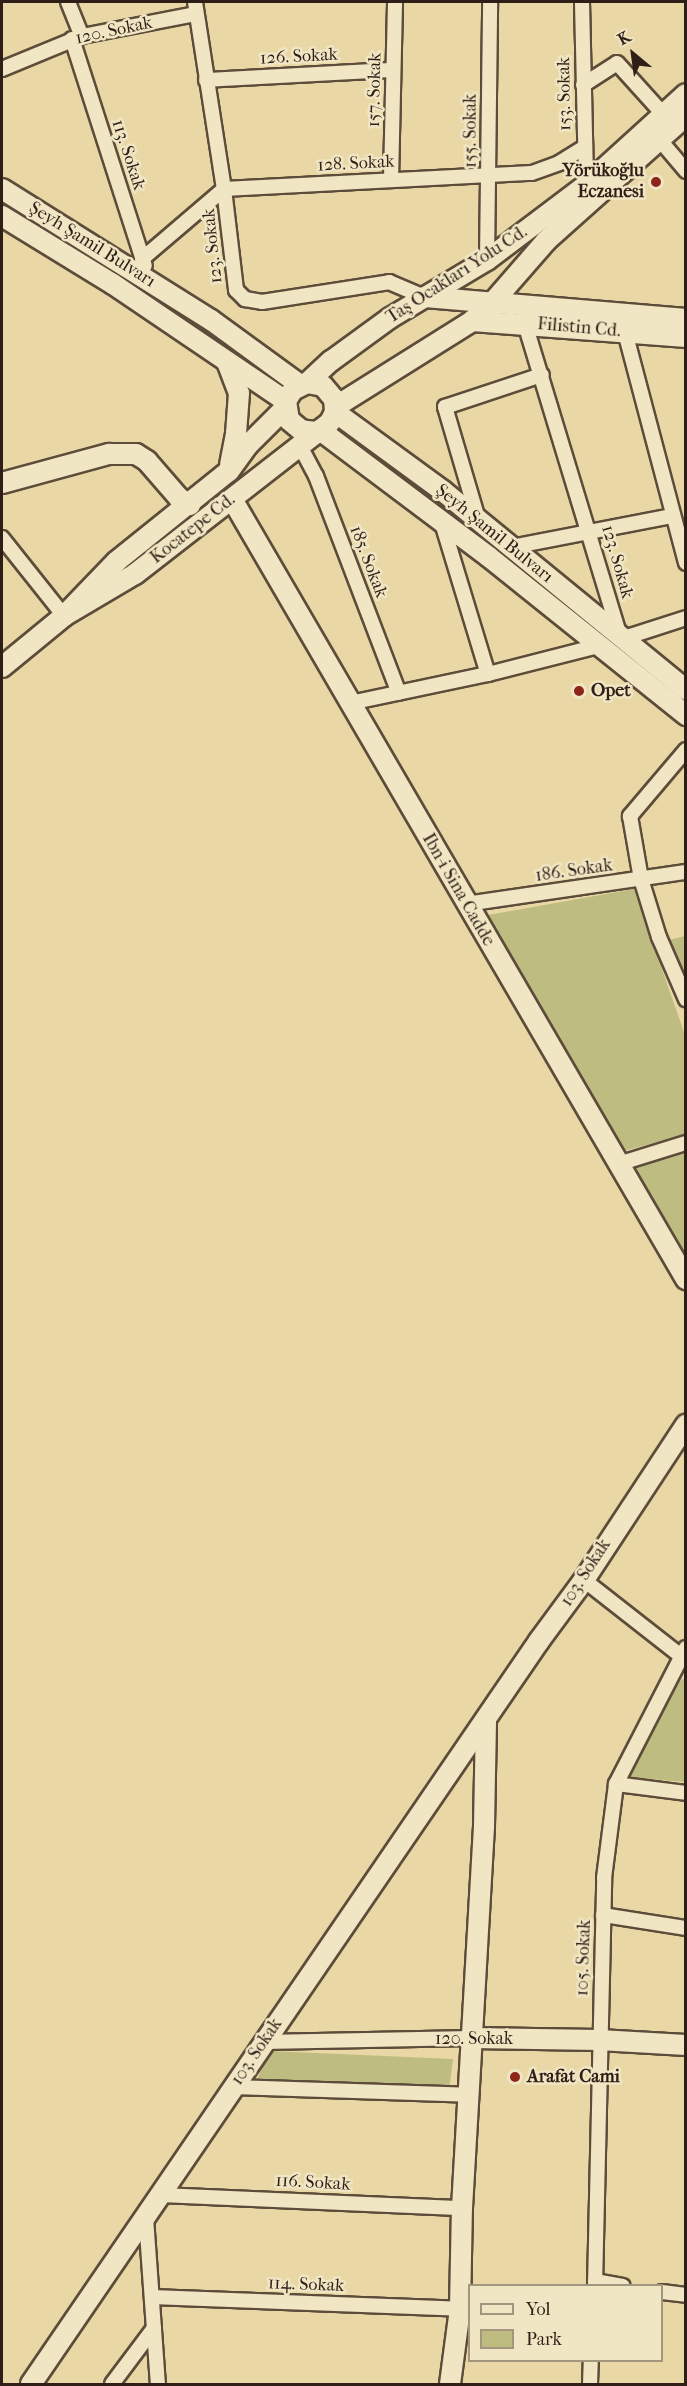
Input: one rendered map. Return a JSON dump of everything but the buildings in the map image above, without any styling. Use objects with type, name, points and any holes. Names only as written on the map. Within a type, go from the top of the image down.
[{"type":"main road","name":"Taş Ocakları Yolu Cd.","points":[[303,384],[348,349],[425,297],[487,260],[586,185],[686,94]]},
{"type":"main road","name":"Taş Ocakları Yolu Cd.","points":[[335,410],[472,321],[493,302],[546,241],[686,116]]},
{"type":"main road","name":"Şeyh Şamil Bulvarı","points":[[2,189],[211,320],[303,384],[323,386],[334,399],[335,410],[478,520],[686,690]]},
{"type":"main road","name":"Şeyh Şamil Bulvarı","points":[[2,216],[113,284],[286,404],[294,426],[318,431],[489,557],[686,715]]},
{"type":"main road","name":"Filistin Cd.","points":[[425,297],[686,319]]},
{"type":"main road","name":"Filistin Cd.","points":[[472,321],[686,337]]},
{"type":"main road","points":[[227,362],[239,393],[236,434],[229,471]]},
{"type":"main road","points":[[286,404],[303,384]]},
{"type":"main road","name":"Kocatepe Cd.","points":[[2,667],[64,616],[117,561],[190,505],[229,471],[248,445],[286,404]]},
{"type":"main road","points":[[318,431],[330,422],[335,410]]},
{"type":"main road","name":"Kocatepe Cd.","points":[[64,616],[135,574],[318,431]]},
{"type":"main road","points":[[2,483],[109,454],[136,454],[147,461],[179,498],[190,505]]},
{"type":"main road","name":"Ibn-i Sina Cadde","points":[[232,499],[686,1280]]},
{"type":"main road","name":"103. Sokak","points":[[31,2385],[162,2195],[263,2042],[539,1641],[584,1580],[686,1425]]},
{"type":"main road","points":[[450,2385],[460,2309],[462,2208],[484,1826],[486,1721]]},
{"type":"main road","name":"120. Sokak","points":[[472,2038],[599,2040],[686,2045]]},
{"type":"street","name":"113. Sokak","points":[[68,2],[149,280]]},
{"type":"street","name":"157. Sokak","points":[[392,180],[395,2]]},
{"type":"street","name":"155. Sokak","points":[[487,260],[490,2]]},
{"type":"street","name":"153. Sokak","points":[[582,2],[586,185]]},
{"type":"street","name":"120. Sokak","points":[[2,69],[77,38],[195,8]]},
{"type":"street","name":"123. Sokak","points":[[195,8],[224,189],[236,290],[245,299],[262,303],[389,282],[425,297]]},
{"type":"street","points":[[583,85],[617,63],[663,115]]},
{"type":"street","name":"126. Sokak","points":[[206,80],[393,70]]},
{"type":"street","points":[[659,139],[686,171]]},
{"type":"street","name":"128. Sokak","points":[[224,189],[489,176],[540,170],[585,147]]},
{"type":"street","points":[[142,260],[224,189]]},
{"type":"street","name":"123. Sokak","points":[[525,324],[543,375],[621,639]]},
{"type":"street","points":[[625,332],[686,563]]},
{"type":"street","points":[[478,520],[445,407],[543,375]]},
{"type":"street","name":"185. Sokak","points":[[300,446],[315,476],[399,693]]},
{"type":"street","points":[[510,547],[672,516]]},
{"type":"street","points":[[442,523],[488,674]]},
{"type":"street","points":[[2,538],[64,616]]},
{"type":"street","points":[[621,639],[686,618]]},
{"type":"street","points":[[350,703],[488,674],[598,646]]},
{"type":"street","points":[[686,750],[630,816],[641,879],[659,938],[686,999]]},
{"type":"street","name":"186. Sokak","points":[[466,904],[686,872]]},
{"type":"street","points":[[618,1164],[686,1143]]},
{"type":"street","points":[[584,1580],[684,1655]]},
{"type":"street","name":"105. Sokak","points":[[595,2283],[604,1878],[616,1784],[684,1655]]},
{"type":"street","points":[[616,1784],[686,1793]]},
{"type":"street","points":[[603,1915],[686,1928]]},
{"type":"street","name":"120. Sokak","points":[[263,2042],[472,2038]]},
{"type":"street","points":[[233,2087],[468,2095]]},
{"type":"street","name":"116. Sokak","points":[[162,2195],[462,2208]]},
{"type":"street","points":[[146,2218],[158,2385]]},
{"type":"street","points":[[663,2292],[686,2295]]},
{"type":"street","name":"114. Sokak","points":[[152,2297],[460,2309]]},
{"type":"street","points":[[112,2385],[154,2328]]},
{"type":"street","points":[[590,2385],[591,2362]]},
{"type":"green space","points":[[634,889],[685,1035],[686,1134],[624,1151],[488,915]]},
{"type":"green space","points":[[686,936],[685,979],[669,940]]},
{"type":"green space","points":[[685,1152],[685,1256],[632,1167]]},
{"type":"green space","points":[[685,1679],[685,1782],[625,1777],[676,1680]]},
{"type":"green space","points":[[270,2051],[453,2059],[449,2091],[253,2088]]},
{"type":"place","name":"Yörükoğlu Eczanesi","points":[[656,182]]},
{"type":"place","name":"Opet","points":[[579,691]]},
{"type":"place","name":"Arafat Cami","points":[[515,2077]]}]
